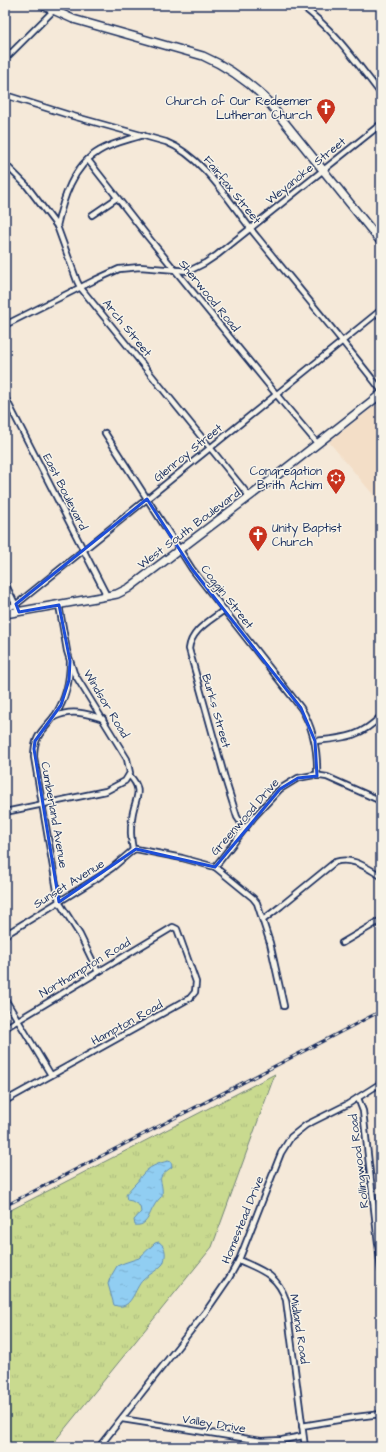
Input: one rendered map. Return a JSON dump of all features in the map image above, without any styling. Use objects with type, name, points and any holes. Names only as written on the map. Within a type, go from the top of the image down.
[{"type":"street","points":[[42,5],[73,19],[203,56],[225,67],[245,80],[265,98],[381,242]]},
{"type":"street","points":[[5,59],[59,5]]},
{"type":"street","points":[[300,5],[318,19],[331,33],[381,94]]},
{"type":"street","name":"Fairfax Street","points":[[5,95],[172,144],[188,154],[211,177],[250,228],[381,390]]},
{"type":"street","name":"Weyanoke Street","points":[[5,325],[80,287],[124,268],[140,267],[188,271],[205,263],[381,124]]},
{"type":"street","points":[[57,226],[65,197],[71,183],[75,175],[88,160],[94,154],[107,147],[143,135]]},
{"type":"street","name":"Sherwood Road","points":[[88,160],[117,198],[317,444]]},
{"type":"street","name":"Arch Street","points":[[5,164],[26,185],[57,226],[80,287],[250,497]]},
{"type":"street","points":[[92,215],[117,198]]},
{"type":"street","name":"Glenroy Street","points":[[5,610],[16,604],[381,310]]},
{"type":"street","name":"West South Boulevard","points":[[5,614],[117,594],[129,588],[250,497],[381,394]]},
{"type":"street","name":"East Boulevard","points":[[5,397],[107,596]]},
{"type":"street","name":"Coggin Street","points":[[105,433],[192,569],[301,708],[310,725],[315,741],[317,753],[317,776]]},
{"type":"street","points":[[5,583],[19,612]]},
{"type":"street","name":"Windsor Road","points":[[59,605],[70,661],[79,682],[127,759],[129,775]]},
{"type":"street","name":"Burks Street","points":[[224,610],[194,634],[189,644],[189,649],[228,789],[237,817],[245,829]]},
{"type":"street","name":"Cumberland Avenue","points":[[70,661],[67,690],[61,705],[53,718],[35,741],[34,756],[59,902],[80,935],[98,972]]},
{"type":"street","points":[[53,718],[75,712],[103,719]]},
{"type":"street","points":[[315,741],[344,738],[360,733],[372,726],[381,716]]},
{"type":"street","points":[[5,812],[106,791],[125,781],[129,775],[137,785],[138,794],[132,818],[131,842],[133,850],[142,850],[215,867],[253,898],[260,908],[270,943],[284,1006]]},
{"type":"street","name":"Greenwood Drive","points":[[215,867],[245,829],[285,784],[304,776],[317,776],[332,779],[381,801]]},
{"type":"street","name":"Sunset Avenue","points":[[5,935],[112,868],[133,850]]},
{"type":"street","points":[[263,920],[335,862],[344,859],[353,861],[381,876]]},
{"type":"street","points":[[342,943],[381,920]]},
{"type":"street","name":"Northampton Road","points":[[5,1028],[173,927],[176,927]]},
{"type":"street","name":"Hampton Road","points":[[5,1101],[170,1010],[192,996],[196,987],[196,982],[176,927]]},
{"type":"street","points":[[5,1000],[51,1075]]},
{"type":"street","name":"Homestead Drive","points":[[99,1447],[207,1310],[229,1278],[239,1260],[264,1194],[285,1145],[306,1125],[358,1098],[381,1083]]},
{"type":"street","name":"Rollingwood Road","points":[[358,1098],[363,1111],[381,1270]]},
{"type":"street","name":"Midland Road","points":[[239,1260],[265,1272],[278,1282],[284,1292],[289,1318],[303,1436]]},
{"type":"street","points":[[302,1426],[381,1414]]},
{"type":"street","name":"Valley Drive","points":[[122,1419],[261,1441],[282,1440],[303,1436]]},
{"type":"street","points":[[303,1436],[305,1447]]},
{"type":"highlighted area","points":[[147,499],[192,569],[301,708],[315,741],[317,776],[298,778],[280,789],[215,867],[136,849],[59,902],[34,749],[35,741],[61,705],[69,680],[70,661],[59,605],[19,612],[16,604]]},
{"type":"shaded area","points":[[381,401],[381,504],[329,442]]},
{"type":"green space","points":[[275,1074],[212,1247],[50,1447],[5,1447],[5,1213]]},
{"type":"water","points":[[168,1161],[171,1162],[172,1167],[161,1177],[162,1196],[145,1222],[135,1225],[134,1220],[141,1212],[140,1206],[127,1200],[126,1195],[147,1170],[157,1164]]},
{"type":"water","points":[[159,1242],[165,1249],[163,1264],[143,1280],[129,1302],[120,1306],[114,1305],[108,1284],[117,1266],[139,1258],[155,1243]]},
{"type":"railway","points":[[5,1206],[381,1011]]},
{"type":"place","name":"Church of Our Redeemer Lutheran Church","points":[[326,125]]},
{"type":"place","name":"Congregation Brith Achim","points":[[336,495]]},
{"type":"place","name":"Unity Baptist Church","points":[[258,552]]}]
